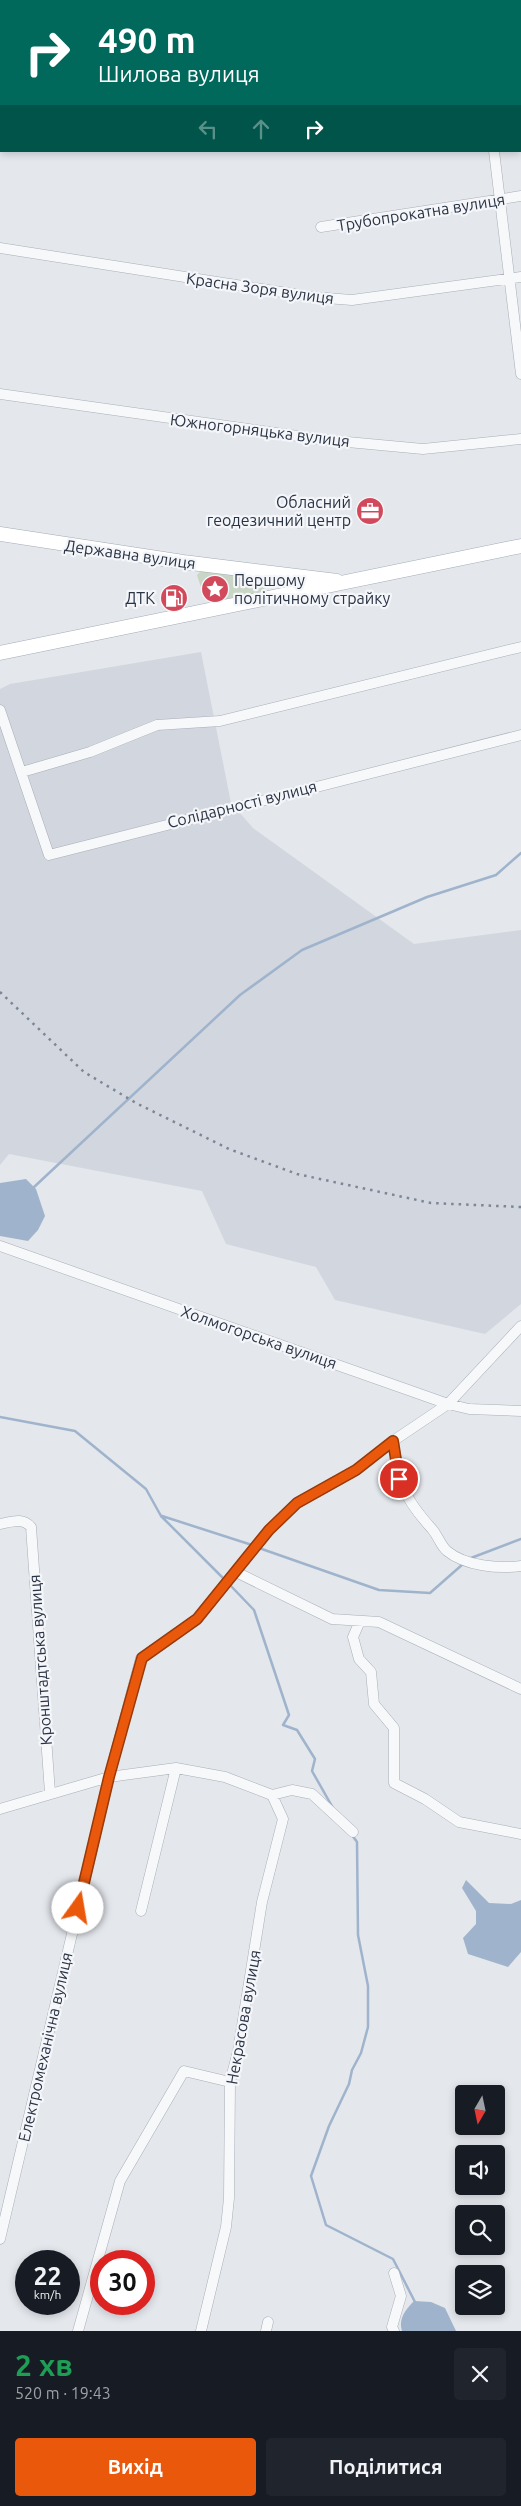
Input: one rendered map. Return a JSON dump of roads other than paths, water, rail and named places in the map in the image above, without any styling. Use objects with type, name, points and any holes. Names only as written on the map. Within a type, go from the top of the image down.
[{"type":"main road","name":"Державна вулиця","points":[[0,534],[183,562],[350,582]]},
{"type":"main road","points":[[0,653],[521,546]]},
{"type":"street","points":[[494,152],[521,374]]},
{"type":"street","name":"Трубопрокатна вулиця","points":[[322,227],[521,196]]},
{"type":"street","name":"Красна Зоря вулиця","points":[[0,248],[313,297],[342,299],[521,277]]},
{"type":"street","name":"Южногорняцька вулиця","points":[[0,394],[326,440],[423,449],[521,439]]},
{"type":"street","points":[[22,772],[90,752],[157,725],[220,721],[521,647]]},
{"type":"street","name":"Солідарності вулиця","points":[[0,710],[49,855],[521,735]]},
{"type":"street","name":"Холмогорська вулиця","points":[[0,1246],[448,1404],[469,1408],[521,1411]]},
{"type":"street","name":"Електромеханічна вулиця","points":[[0,2239],[109,1777],[142,1658],[197,1619],[269,1530],[297,1503],[356,1470],[393,1441],[448,1404],[521,1326]]},
{"type":"street","points":[[393,1441],[399,1479],[405,1494],[447,1551],[466,1560],[490,1566],[521,1566]]},
{"type":"street","name":"Кронштадтська вулиця","points":[[0,1524],[20,1520],[26,1521],[31,1527],[50,1793]]},
{"type":"street","points":[[236,1572],[332,1619],[379,1622],[521,1689]]},
{"type":"street","points":[[360,1621],[353,1637],[359,1660],[371,1672],[374,1704],[394,1728],[394,1783],[425,1799],[459,1822],[521,1834]]},
{"type":"street","points":[[0,1809],[109,1777],[176,1768],[225,1777],[272,1795],[292,1790],[312,1794],[353,1832]]},
{"type":"street","points":[[140,1911],[176,1768]]},
{"type":"street","name":"Некрасова вулиця","points":[[201,2331],[226,2227],[230,2198],[230,2082],[238,2051],[262,1902],[283,1819],[272,1795]]},
{"type":"street","points":[[78,2331],[120,2181],[184,2071],[230,2082]]},
{"type":"street","points":[[394,2273],[401,2296],[392,2327],[394,2331]]},
{"type":"water","points":[[26,1179],[36,1189],[45,1216],[38,1230],[28,1241],[0,1236],[0,1183]]},
{"type":"water","points":[[466,1880],[489,1903],[511,1904],[521,1900],[521,1952],[508,1967],[468,1954],[463,1938],[476,1924],[476,1911],[462,1888]]},
{"type":"water","points":[[414,2301],[431,2302],[445,2308],[456,2331],[402,2331],[402,2318]]},
{"type":"waterway","points":[[33,1188],[240,995],[302,950],[427,897],[496,875],[521,853]]},
{"type":"waterway","points":[[0,1417],[75,1431],[146,1489],[161,1516],[225,1580]]},
{"type":"waterway","points":[[162,1516],[252,1545]]},
{"type":"waterway","points":[[471,1558],[521,1539]]},
{"type":"waterway","points":[[259,1548],[379,1590],[430,1593],[463,1564]]},
{"type":"waterway","points":[[229,1584],[254,1610],[289,1715],[283,1725],[297,1730],[315,1759],[312,1771],[333,1808]]},
{"type":"waterway","points":[[352,1835],[357,1842],[358,1935],[368,1986],[368,2027],[361,2053],[329,2126],[311,2176],[326,2225],[393,2259],[416,2304]]},
{"type":"railway","points":[[0,992],[84,1072],[136,1103],[229,1149],[297,1174],[431,1203],[521,1207]]},
{"type":"place","name":"Обласний геодезичний центр","points":[[370,511]]},
{"type":"place","name":"Першому політичному страйку","points":[[215,589]]},
{"type":"place","name":"ДТК","points":[[174,598]]}]
